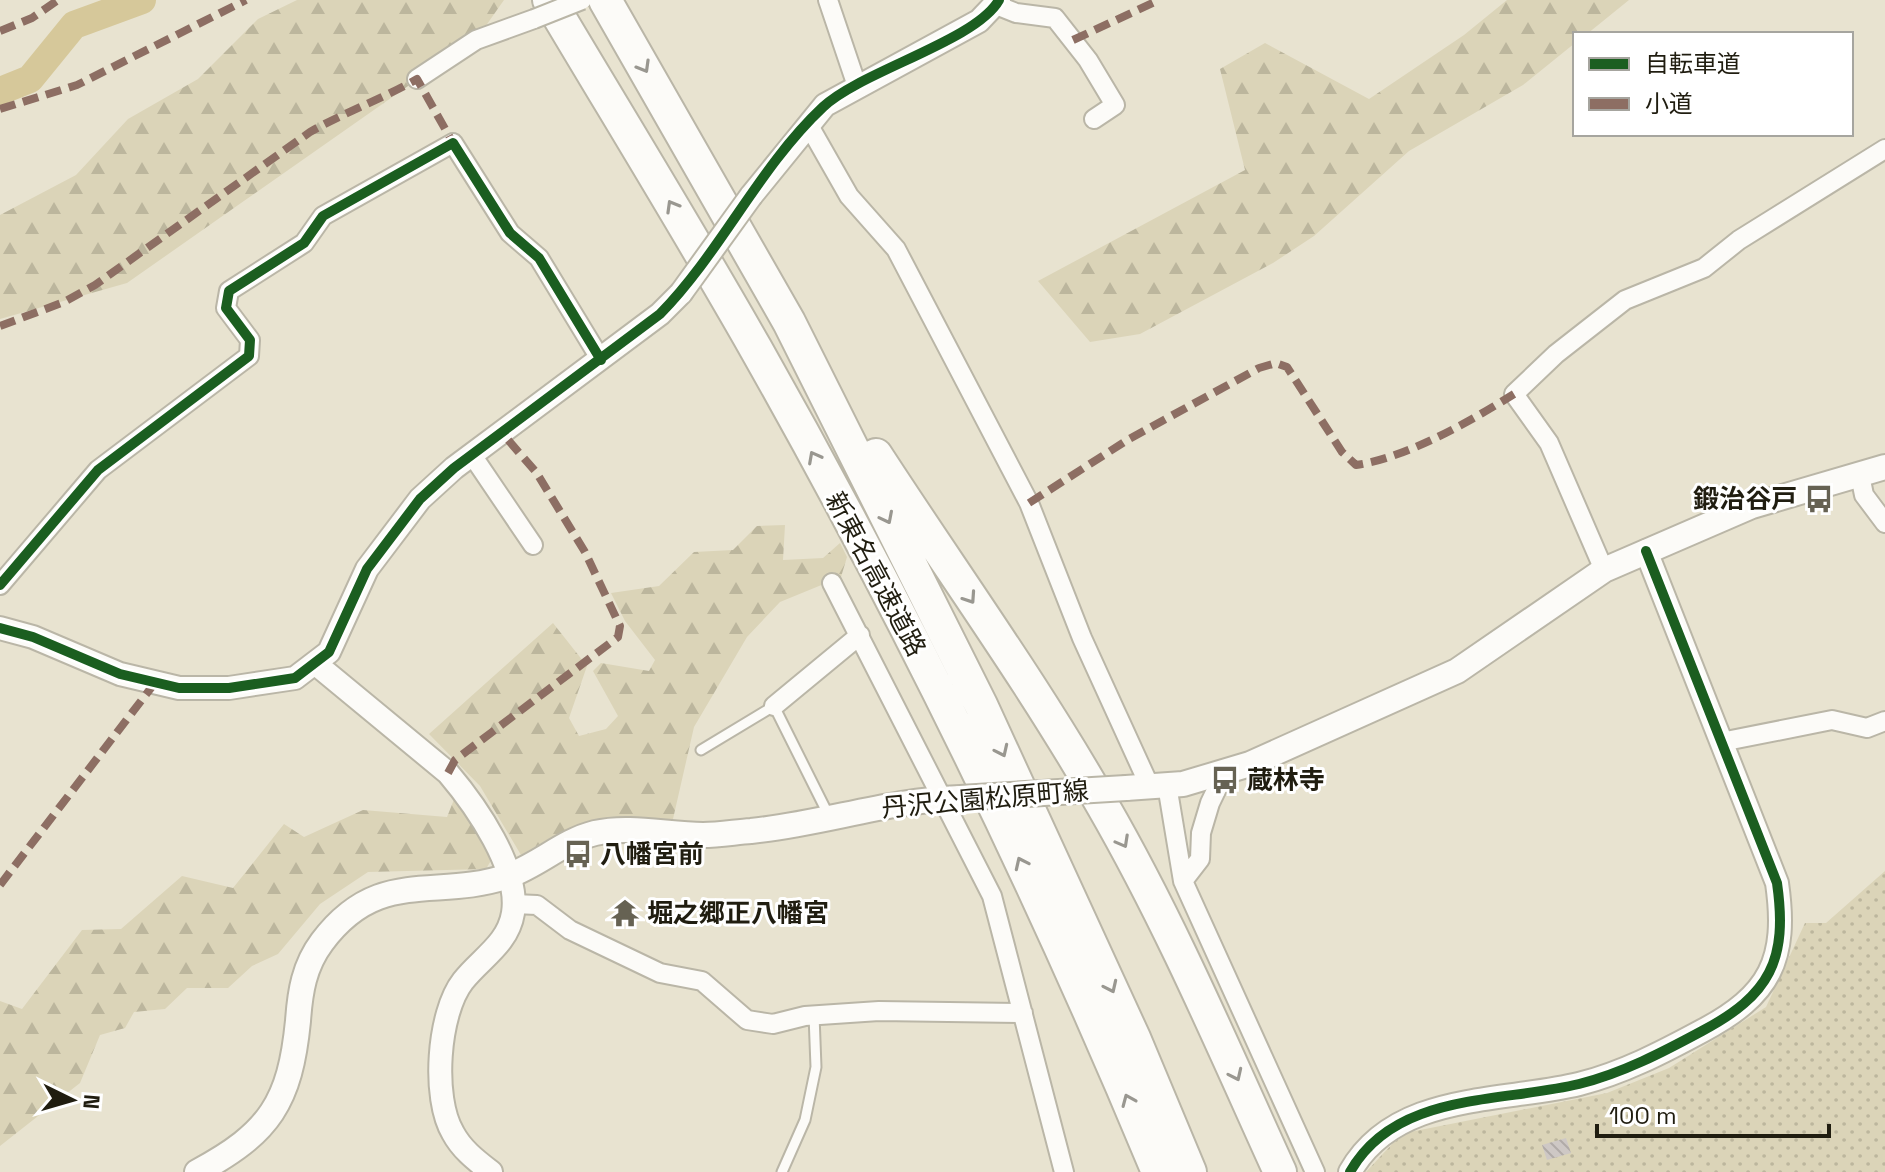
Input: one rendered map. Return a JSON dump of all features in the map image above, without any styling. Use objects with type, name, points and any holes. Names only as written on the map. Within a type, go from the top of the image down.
[{"type":"highway","name":"新東名高速道路","points":[[605,0],[789,322],[988,719],[1134,1038],[1190,1172]]},
{"type":"highway","name":"新東名高速道路","points":[[541,10],[756,350],[870,561],[1018,855],[1109,1054],[1158,1172]]},
{"type":"highway","points":[[789,322],[1048,713],[1104,807],[1154,899],[1280,1172]]},
{"type":"main road","name":"丹沢公園松原町線","points":[[197,1172],[245,1140],[277,1108],[294,1062],[305,977],[318,947],[350,914],[391,891],[481,884],[570,842],[614,830],[705,835],[756,830],[893,803],[1148,787],[1224,774],[1457,671],[1604,570],[1752,506],[1885,467]]},
{"type":"street","points":[[417,79],[476,40],[541,10],[582,0]]},
{"type":"street","points":[[828,0],[857,86]]},
{"type":"street","points":[[0,628],[33,637],[120,674],[179,688],[264,684],[295,678],[316,664],[340,634],[367,569],[420,499],[472,455],[660,314],[681,293],[751,196],[825,105],[979,21],[998,3],[1016,13],[1055,18],[1088,60],[1115,105],[1094,119]]},
{"type":"street","points":[[808,124],[849,196],[896,249],[1029,503],[1082,638],[1148,787],[1183,881],[1315,1172]]},
{"type":"street","points":[[0,585],[98,470],[249,356],[250,340],[226,308],[229,291],[304,243],[323,216],[453,143],[510,233],[539,258],[601,360]]},
{"type":"street","points":[[1604,570],[1549,443],[1514,394],[1556,354],[1625,300],[1704,268],[1739,240],[1885,149]]},
{"type":"street","points":[[472,455],[533,545]]},
{"type":"street","points":[[1860,475],[1864,495],[1885,523]]},
{"type":"street","points":[[1350,1172],[1380,1135],[1406,1118],[1578,1084],[1616,1072],[1738,1012],[1760,988],[1775,962],[1780,936],[1777,883],[1646,551]]},
{"type":"street","points":[[832,583],[950,798],[992,896],[1064,1172]]},
{"type":"street","points":[[774,706],[860,635]]},
{"type":"street","points":[[316,664],[448,773],[509,869],[514,904],[506,935],[462,982],[444,1023],[440,1085],[451,1132],[471,1157],[491,1172]]},
{"type":"street","points":[[1721,742],[1832,720],[1867,728],[1885,721]]},
{"type":"street","points":[[1183,881],[1200,859],[1201,833],[1210,803],[1224,774]]},
{"type":"street","points":[[514,904],[537,905],[570,930],[660,973],[702,981],[747,1020],[773,1024],[814,1015],[879,1011],[1023,1013]]},
{"type":"lane","points":[[701,750],[774,706],[829,817]]},
{"type":"lane","points":[[782,1172],[805,1120],[816,1067],[814,1015]]},
{"type":"green space","points":[[297,0],[504,0],[478,37],[127,283],[0,319],[0,215],[76,175],[128,119],[198,79],[258,19]]},
{"type":"green space","points":[[1507,0],[1629,0],[1589,32],[1573,32],[1573,45],[1523,85],[1409,151],[1314,236],[1273,263],[1140,334],[1090,342],[1038,281],[1245,170],[1220,69],[1265,43],[1369,99],[1464,35]]},
{"type":"green space","points":[[785,525],[783,560],[823,558],[840,543],[847,557],[841,577],[780,602],[747,637],[694,727],[673,819],[599,819],[552,837],[521,855],[480,786],[429,734],[553,623],[587,666],[569,718],[579,736],[606,729],[618,716],[593,671],[601,663],[649,671],[655,660],[625,621],[611,593],[659,586],[694,552],[733,550],[757,526]]},
{"type":"green space","points":[[455,797],[493,857],[486,869],[368,872],[320,904],[278,954],[252,966],[228,988],[187,988],[165,1009],[134,1012],[125,1028],[100,1035],[80,1083],[0,1146],[0,1001],[22,1009],[82,930],[121,929],[182,876],[233,888],[284,824],[304,837],[363,810],[447,817]]},
{"type":"green space","points":[[1885,871],[1885,1172],[1366,1172],[1393,1143],[1410,1132],[1607,1093],[1669,1068],[1766,1007],[1805,923],[1826,923]]},
{"type":"building","points":[[1566,1138],[1571,1153],[1547,1160],[1542,1145]]},
{"type":"waterway","points":[[0,91],[30,79],[74,25],[142,0]]},
{"type":"marked path","points":[[0,31],[32,18],[58,0]]},
{"type":"marked path","points":[[0,109],[77,85],[246,0]]},
{"type":"marked path","points":[[1073,40],[1159,0]]},
{"type":"marked path","points":[[0,326],[64,302],[95,285],[310,132],[417,79],[453,143]]},
{"type":"marked path","points":[[1029,503],[1129,439],[1259,368],[1276,363],[1287,367],[1342,452],[1356,465],[1417,447],[1514,394]]},
{"type":"marked path","points":[[448,773],[455,760],[618,637],[620,626],[585,552],[536,472],[502,433]]},
{"type":"marked path","points":[[0,885],[154,684]]},
{"type":"cycle path","points":[[0,628],[33,637],[120,674],[179,688],[229,688],[295,678],[329,652],[367,569],[420,499],[454,468],[660,314],[702,264],[779,156],[823,107],[863,81],[967,29],[999,0]]},
{"type":"cycle path","points":[[0,585],[98,470],[249,356],[250,340],[226,308],[229,291],[304,243],[323,216],[453,143],[510,233],[539,258],[601,360]]},
{"type":"cycle path","points":[[1350,1172],[1370,1146],[1394,1127],[1421,1114],[1452,1105],[1579,1084],[1658,1054],[1744,1004],[1759,989],[1769,972],[1779,934],[1777,883],[1646,551]]},
{"type":"place","name":"鍛治谷戸","points":[[1819,499]]},
{"type":"place","name":"蔵林寺","points":[[1225,780]]},
{"type":"place","name":"八幡宮前","points":[[578,854]]},
{"type":"place","name":"堀之郷正八幡宮","points":[[625,913]]}]
